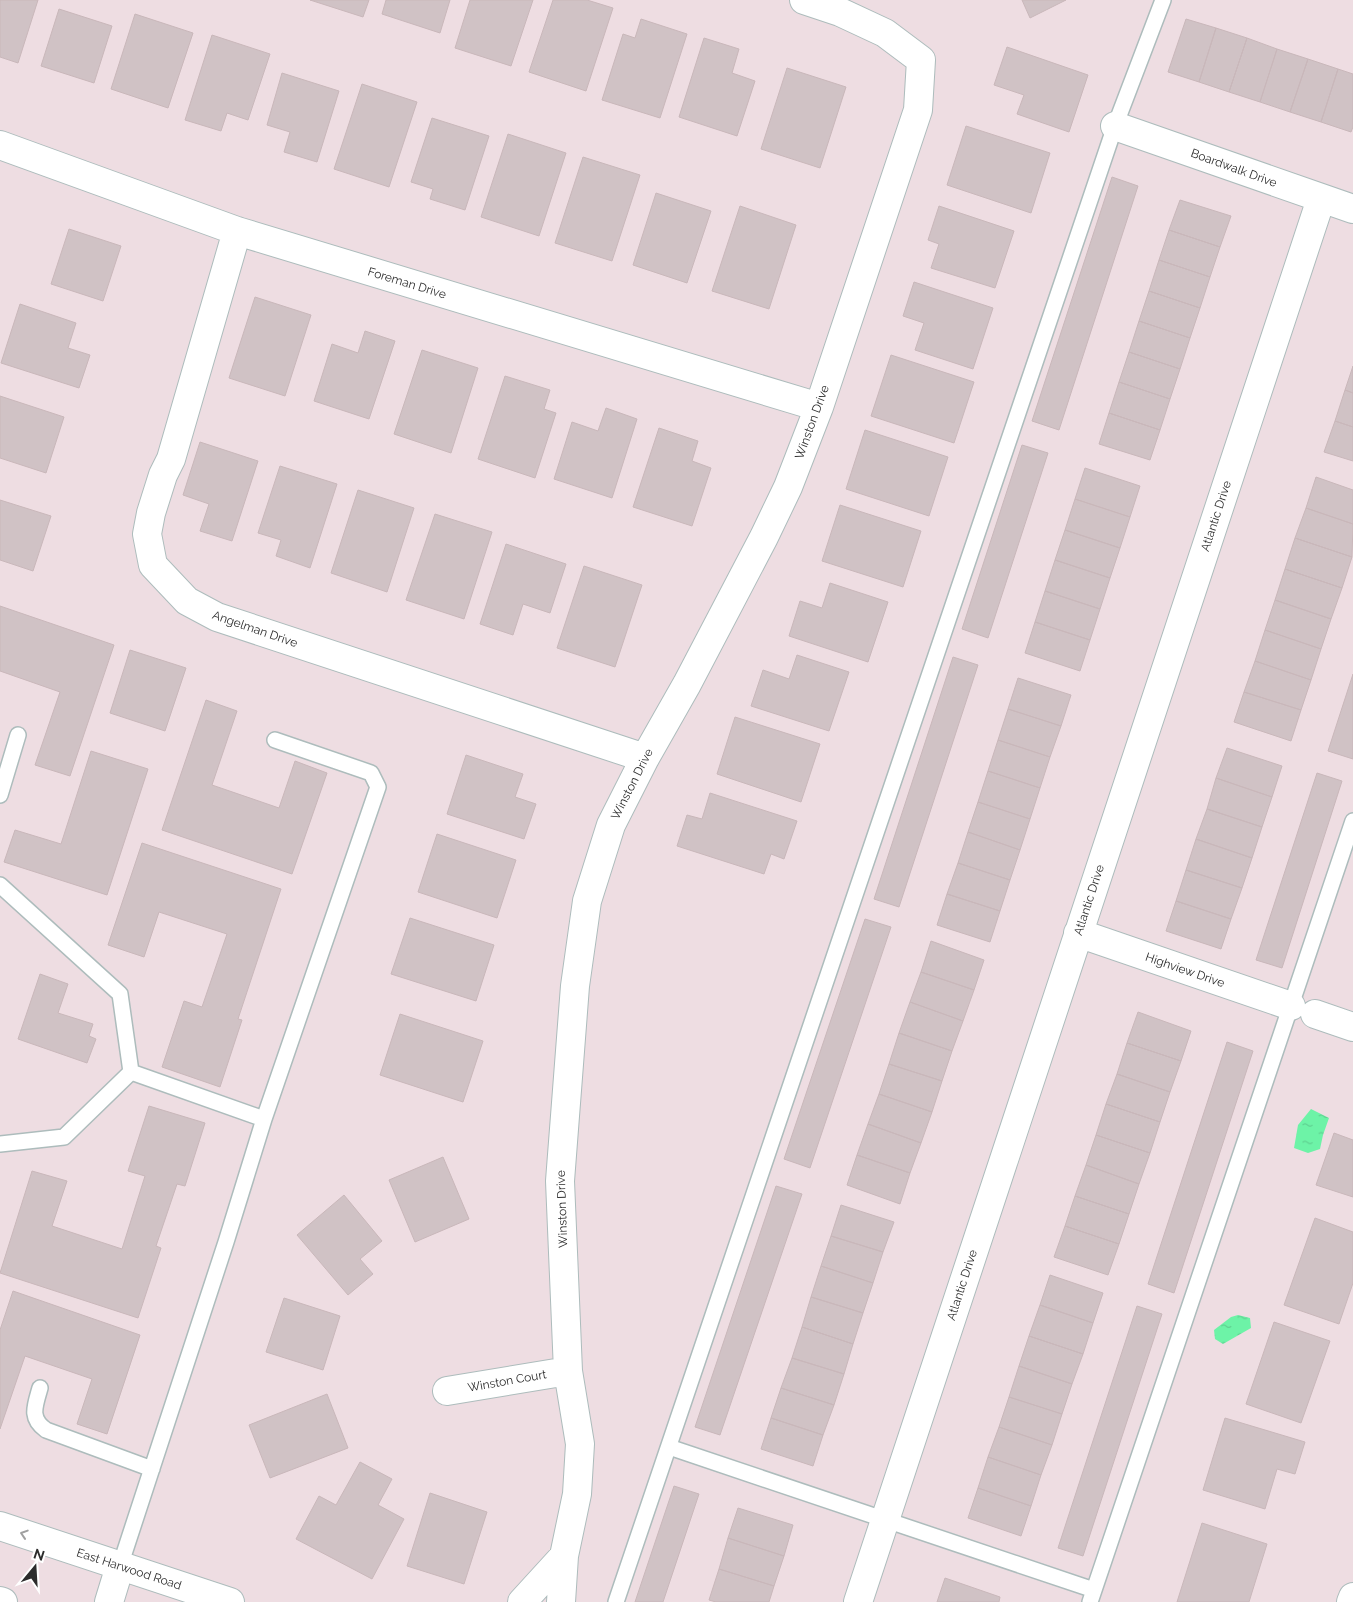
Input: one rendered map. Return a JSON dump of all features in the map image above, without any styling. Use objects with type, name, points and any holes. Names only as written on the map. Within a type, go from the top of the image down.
[{"type":"street","name":"Winston Drive","points":[[561,1602],[564,1556],[577,1494],[580,1444],[568,1371],[560,1181],[575,986],[587,901],[611,825],[764,537],[788,487],[819,407],[918,110],[921,60],[885,32],[840,12],[804,0]]},
{"type":"street","name":"Boardwalk Drive","points":[[1115,126],[1353,209]]},
{"type":"street","name":"Foreman Drive","points":[[0,145],[236,232],[819,407]]},
{"type":"street","name":"Atlantic Drive","points":[[858,1602],[1321,199]]},
{"type":"street","name":"Angelman Drive","points":[[236,232],[172,459],[163,475],[151,513],[147,534],[153,565],[187,600],[217,617],[645,758]]},
{"type":"street","name":"Highview Drive","points":[[1078,933],[1353,1027]]},
{"type":"street","name":"Winston Court","points":[[447,1391],[568,1371]]},
{"type":"street","name":"East Harwood Road","points":[[0,1526],[230,1602]]},
{"type":"street","points":[[522,1602],[564,1556]]},
{"type":"street","points":[[109,1602],[120,1566]]},
{"type":"street","points":[[1351,1602],[1353,1597]]},
{"type":"lane","points":[[616,1602],[1115,126],[1163,0]]},
{"type":"lane","points":[[0,795],[18,735]]},
{"type":"lane","points":[[120,1566],[226,1242],[264,1119],[378,787],[371,773],[275,740]]},
{"type":"lane","points":[[669,1446],[885,1519],[1092,1596],[1303,1010],[1353,821]]},
{"type":"lane","points":[[0,884],[120,994],[131,1072]]},
{"type":"lane","points":[[131,1072],[264,1119]]},
{"type":"lane","points":[[0,1144],[64,1137],[131,1072]]},
{"type":"lane","points":[[40,1388],[34,1411],[38,1424],[46,1430],[152,1469]]},
{"type":"water","points":[[1311,1109],[1329,1118],[1320,1149],[1308,1153],[1294,1148],[1298,1125]]},
{"type":"water","points":[[1238,1315],[1250,1318],[1251,1328],[1223,1344],[1215,1339],[1214,1330],[1231,1317]]},
{"type":"building","points":[[0,0],[38,0],[18,63],[0,57]]},
{"type":"building","points":[[310,0],[369,0],[363,17]]},
{"type":"building","points":[[386,0],[450,0],[440,33],[382,14]]},
{"type":"building","points":[[470,0],[533,0],[511,66],[455,48]]},
{"type":"building","points":[[553,0],[587,0],[613,8],[586,91],[529,72]]},
{"type":"building","points":[[1022,0],[1066,0],[1030,18]]},
{"type":"building","points":[[59,9],[112,26],[94,83],[41,66]]},
{"type":"building","points":[[135,14],[193,33],[168,108],[111,89]]},
{"type":"building","points":[[641,19],[687,34],[660,118],[602,100],[623,34],[635,38]]},
{"type":"building","points":[[1186,19],[1216,28],[1199,82],[1168,72]]},
{"type":"building","points":[[1216,28],[1247,38],[1229,92],[1199,82]]},
{"type":"building","points":[[212,35],[270,54],[248,120],[227,113],[221,131],[185,120]]},
{"type":"building","points":[[704,38],[739,49],[732,73],[755,81],[737,136],[679,117]]},
{"type":"building","points":[[1247,38],[1277,49],[1260,102],[1229,92]]},
{"type":"building","points":[[1007,47],[1088,75],[1069,132],[1017,114],[1024,95],[994,85]]},
{"type":"building","points":[[1277,49],[1308,59],[1290,112],[1260,102]]},
{"type":"building","points":[[1308,59],[1338,69],[1321,122],[1290,112]]},
{"type":"building","points":[[787,68],[846,87],[820,168],[761,149]]},
{"type":"building","points":[[1338,69],[1353,74],[1353,127],[1351,132],[1321,122]]},
{"type":"building","points":[[282,73],[339,91],[317,162],[284,152],[290,132],[267,125]]},
{"type":"building","points":[[362,84],[417,102],[389,187],[334,169]]},
{"type":"building","points":[[432,118],[489,136],[465,210],[430,199],[433,189],[411,182]]},
{"type":"building","points":[[966,126],[1050,153],[1031,213],[947,185]]},
{"type":"building","points":[[508,134],[566,153],[539,236],[481,217]]},
{"type":"building","points":[[583,157],[640,175],[612,261],[555,243]]},
{"type":"building","points":[[1112,177],[1138,186],[1059,430],[1032,421]]},
{"type":"building","points":[[656,193],[711,211],[687,283],[633,265]]},
{"type":"building","points":[[1180,200],[1231,216],[1220,247],[1169,230]]},
{"type":"building","points":[[740,206],[796,225],[769,309],[712,291]]},
{"type":"building","points":[[939,206],[1014,231],[995,288],[931,268],[939,244],[928,240]]},
{"type":"building","points":[[69,229],[121,246],[103,301],[51,284]]},
{"type":"building","points":[[1169,230],[1220,247],[1210,277],[1159,260]]},
{"type":"building","points":[[1159,260],[1210,277],[1200,308],[1149,291]]},
{"type":"building","points":[[914,282],[993,308],[973,369],[915,350],[924,323],[903,316]]},
{"type":"building","points":[[1149,291],[1200,308],[1190,338],[1139,321]]},
{"type":"building","points":[[255,297],[311,315],[285,396],[229,378]]},
{"type":"building","points":[[20,304],[76,323],[68,348],[90,355],[79,388],[1,363]]},
{"type":"building","points":[[1139,321],[1190,338],[1180,369],[1129,352]]},
{"type":"building","points":[[365,331],[395,341],[369,419],[314,401],[332,344],[358,353]]},
{"type":"building","points":[[422,350],[478,368],[451,453],[394,434]]},
{"type":"building","points":[[1129,352],[1180,369],[1170,399],[1119,382]]},
{"type":"building","points":[[891,355],[974,382],[954,443],[871,416]]},
{"type":"building","points":[[1353,366],[1353,393],[1345,390]]},
{"type":"building","points":[[505,376],[550,390],[544,409],[556,413],[535,478],[478,459]]},
{"type":"building","points":[[1119,382],[1170,399],[1160,430],[1109,413]]},
{"type":"building","points":[[1345,390],[1353,393],[1353,427],[1335,421]]},
{"type":"building","points":[[0,396],[64,417],[46,473],[0,458]]},
{"type":"building","points":[[606,408],[637,419],[612,498],[554,479],[572,422],[598,431]]},
{"type":"building","points":[[1109,413],[1160,430],[1150,460],[1099,444]]},
{"type":"building","points":[[1335,421],[1353,427],[1353,461],[1324,452]]},
{"type":"building","points":[[659,428],[698,441],[692,461],[711,468],[692,526],[633,507]]},
{"type":"building","points":[[865,430],[948,457],[929,516],[846,489]]},
{"type":"building","points":[[200,442],[258,461],[232,541],[200,531],[209,504],[183,495]]},
{"type":"building","points":[[1022,445],[1048,453],[988,638],[962,629]]},
{"type":"building","points":[[280,466],[337,484],[310,568],[276,556],[281,540],[258,533]]},
{"type":"building","points":[[1085,468],[1140,486],[1130,517],[1075,499]]},
{"type":"building","points":[[1316,477],[1353,490],[1353,524],[1306,508]]},
{"type":"building","points":[[358,490],[414,508],[387,592],[331,573]]},
{"type":"building","points":[[1075,499],[1130,517],[1120,548],[1065,530]]},
{"type":"building","points":[[0,500],[51,516],[33,571],[0,560]]},
{"type":"building","points":[[840,505],[921,531],[903,587],[822,561]]},
{"type":"building","points":[[1306,508],[1353,524],[1352,557],[1295,538]]},
{"type":"building","points":[[435,514],[492,532],[464,619],[406,600]]},
{"type":"building","points":[[1065,530],[1120,548],[1110,578],[1055,560]]},
{"type":"building","points":[[1295,538],[1352,557],[1342,588],[1285,569]]},
{"type":"building","points":[[506,544],[566,564],[550,613],[523,604],[513,635],[480,624]]},
{"type":"building","points":[[1055,560],[1110,578],[1100,609],[1045,591]]},
{"type":"building","points":[[584,566],[642,585],[615,667],[557,648]]},
{"type":"building","points":[[1285,569],[1342,588],[1331,619],[1275,600]]},
{"type":"building","points":[[830,583],[888,602],[868,662],[789,636],[800,601],[822,608]]},
{"type":"building","points":[[1045,591],[1100,609],[1090,640],[1035,622]]},
{"type":"building","points":[[1275,600],[1331,619],[1321,649],[1265,630]]},
{"type":"building","points":[[0,606],[114,645],[70,776],[35,765],[60,692],[0,671]]},
{"type":"building","points":[[1035,622],[1090,640],[1080,671],[1025,653]]},
{"type":"building","points":[[1265,630],[1321,649],[1311,680],[1255,661]]},
{"type":"building","points":[[130,650],[186,668],[165,731],[110,713]]},
{"type":"building","points":[[797,655],[849,672],[829,731],[751,706],[763,670],[789,679]]},
{"type":"building","points":[[953,657],[978,665],[899,907],[874,899]]},
{"type":"building","points":[[1255,661],[1311,680],[1301,710],[1244,692]]},
{"type":"building","points":[[1353,674],[1353,759],[1328,751]]},
{"type":"building","points":[[1018,678],[1071,695],[1061,726],[1008,709]]},
{"type":"building","points":[[1244,692],[1301,710],[1291,741],[1234,722]]},
{"type":"building","points":[[206,700],[237,711],[212,785],[279,808],[295,761],[327,773],[292,874],[162,830]]},
{"type":"building","points":[[1008,709],[1061,726],[1050,757],[998,740]]},
{"type":"building","points":[[735,717],[820,744],[801,802],[717,774]]},
{"type":"building","points":[[998,740],[1050,757],[1040,788],[988,771]]},
{"type":"building","points":[[1227,748],[1282,766],[1272,797],[1216,778]]},
{"type":"building","points":[[91,751],[148,769],[107,895],[4,862],[15,830],[61,844]]},
{"type":"building","points":[[466,755],[523,774],[515,797],[536,804],[524,839],[447,814]]},
{"type":"building","points":[[988,771],[1040,788],[1030,819],[978,802]]},
{"type":"building","points":[[1317,773],[1342,781],[1282,968],[1256,960]]},
{"type":"building","points":[[1216,778],[1272,797],[1262,827],[1207,809]]},
{"type":"building","points":[[710,793],[797,821],[784,859],[771,854],[764,874],[677,846],[687,815],[702,819]]},
{"type":"building","points":[[978,802],[1030,819],[1020,850],[968,832]]},
{"type":"building","points":[[1207,809],[1262,827],[1252,858],[1196,839]]},
{"type":"building","points":[[968,832],[1020,850],[1010,880],[958,863]]},
{"type":"building","points":[[437,834],[516,860],[497,918],[418,892]]},
{"type":"building","points":[[1196,839],[1252,858],[1242,888],[1186,870]]},
{"type":"building","points":[[142,843],[281,889],[238,1019],[242,1020],[220,1087],[162,1067],[184,1001],[202,1007],[227,934],[159,912],[144,957],[108,945]]},
{"type":"building","points":[[958,863],[1010,880],[1000,911],[947,894]]},
{"type":"building","points":[[1186,870],[1242,888],[1231,919],[1176,901]]},
{"type":"building","points":[[947,894],[1000,911],[990,942],[937,925]]},
{"type":"building","points":[[1176,901],[1231,919],[1221,949],[1166,931]]},
{"type":"building","points":[[410,918],[494,945],[476,1001],[391,974]]},
{"type":"building","points":[[865,919],[891,927],[810,1168],[784,1159]]},
{"type":"building","points":[[931,941],[984,960],[974,990],[921,972]]},
{"type":"building","points":[[921,972],[974,990],[963,1021],[910,1002]]},
{"type":"building","points":[[40,974],[68,984],[58,1013],[93,1024],[89,1036],[96,1039],[87,1063],[18,1039]]},
{"type":"building","points":[[910,1002],[963,1021],[952,1051],[899,1033]]},
{"type":"building","points":[[1138,1012],[1191,1031],[1181,1061],[1127,1043]]},
{"type":"building","points":[[400,1014],[483,1041],[463,1102],[380,1075]]},
{"type":"building","points":[[899,1033],[952,1051],[942,1081],[889,1064]]},
{"type":"building","points":[[1227,1042],[1253,1051],[1174,1293],[1148,1284]]},
{"type":"building","points":[[1127,1043],[1181,1061],[1170,1092],[1117,1074]]},
{"type":"building","points":[[889,1064],[942,1081],[932,1112],[879,1094]]},
{"type":"building","points":[[1117,1074],[1170,1092],[1160,1122],[1106,1104]]},
{"type":"building","points":[[879,1094],[932,1112],[921,1143],[868,1124]]},
{"type":"building","points":[[1106,1104],[1160,1122],[1150,1153],[1096,1135]]},
{"type":"building","points":[[149,1106],[205,1123],[185,1186],[177,1184],[156,1246],[161,1248],[138,1318],[0,1273],[32,1171],[67,1181],[52,1226],[122,1249],[145,1176],[128,1171]]},
{"type":"building","points":[[868,1124],[921,1143],[910,1173],[857,1155]]},
{"type":"building","points":[[1334,1133],[1353,1140],[1353,1197],[1316,1185]]},
{"type":"building","points":[[1096,1135],[1150,1153],[1139,1184],[1086,1165]]},
{"type":"building","points":[[857,1155],[910,1173],[900,1204],[847,1185]]},
{"type":"building","points":[[443,1157],[469,1219],[415,1242],[389,1180]]},
{"type":"building","points":[[1086,1165],[1139,1184],[1129,1214],[1075,1196]]},
{"type":"building","points":[[776,1186],[802,1194],[720,1435],[695,1427]]},
{"type":"building","points":[[344,1195],[382,1241],[360,1259],[373,1274],[348,1295],[297,1235]]},
{"type":"building","points":[[1075,1196],[1129,1214],[1119,1244],[1065,1226]]},
{"type":"building","points":[[841,1205],[894,1222],[883,1252],[831,1236]]},
{"type":"building","points":[[1315,1218],[1353,1232],[1353,1283],[1339,1324],[1284,1305]]},
{"type":"building","points":[[1065,1226],[1119,1244],[1108,1275],[1054,1257]]},
{"type":"building","points":[[831,1236],[883,1252],[873,1283],[821,1266]]},
{"type":"building","points":[[821,1266],[873,1283],[863,1313],[811,1297]]},
{"type":"building","points":[[1050,1275],[1103,1293],[1093,1323],[1040,1305]]},
{"type":"building","points":[[13,1291],[140,1335],[107,1434],[77,1424],[92,1379],[25,1356],[0,1429],[0,1330]]},
{"type":"building","points":[[811,1297],[863,1313],[853,1344],[802,1327]]},
{"type":"building","points":[[284,1298],[340,1316],[323,1370],[266,1352]]},
{"type":"building","points":[[1040,1305],[1093,1323],[1083,1354],[1029,1336]]},
{"type":"building","points":[[1137,1306],[1162,1314],[1083,1556],[1058,1548]]},
{"type":"building","points":[[1274,1322],[1330,1341],[1301,1423],[1246,1404]]},
{"type":"building","points":[[802,1327],[853,1344],[844,1374],[792,1358]]},
{"type":"building","points":[[1029,1336],[1083,1354],[1072,1384],[1019,1366]]},
{"type":"building","points":[[792,1358],[844,1374],[834,1405],[781,1388]]},
{"type":"building","points":[[1019,1366],[1072,1384],[1062,1414],[1009,1397]]},
{"type":"building","points":[[781,1388],[834,1405],[823,1435],[771,1418]]},
{"type":"building","points":[[327,1394],[348,1448],[270,1478],[249,1425]]},
{"type":"building","points":[[1009,1397],[1062,1414],[1052,1445],[999,1427]]},
{"type":"building","points":[[771,1418],[823,1435],[813,1466],[761,1449]]},
{"type":"building","points":[[1225,1418],[1305,1442],[1295,1474],[1277,1469],[1265,1509],[1203,1490]]},
{"type":"building","points":[[999,1427],[1052,1445],[1041,1475],[988,1457]]},
{"type":"building","points":[[988,1457],[1041,1475],[1031,1506],[978,1488]]},
{"type":"building","points":[[360,1462],[392,1479],[378,1505],[404,1519],[372,1579],[296,1539],[319,1496],[336,1505]]},
{"type":"building","points":[[674,1486],[699,1494],[663,1602],[635,1602]]},
{"type":"building","points":[[978,1488],[1031,1506],[1021,1536],[968,1518]]},
{"type":"building","points":[[430,1493],[487,1512],[464,1584],[407,1566]]},
{"type":"building","points":[[738,1508],[793,1525],[784,1556],[728,1538]]},
{"type":"building","points":[[1202,1523],[1267,1544],[1249,1602],[1177,1602]]},
{"type":"building","points":[[728,1538],[784,1556],[774,1586],[719,1569]]},
{"type":"building","points":[[719,1569],[774,1586],[769,1602],[716,1602],[709,1600]]},
{"type":"building","points":[[945,1578],[1000,1597],[999,1602],[937,1602]]}]
